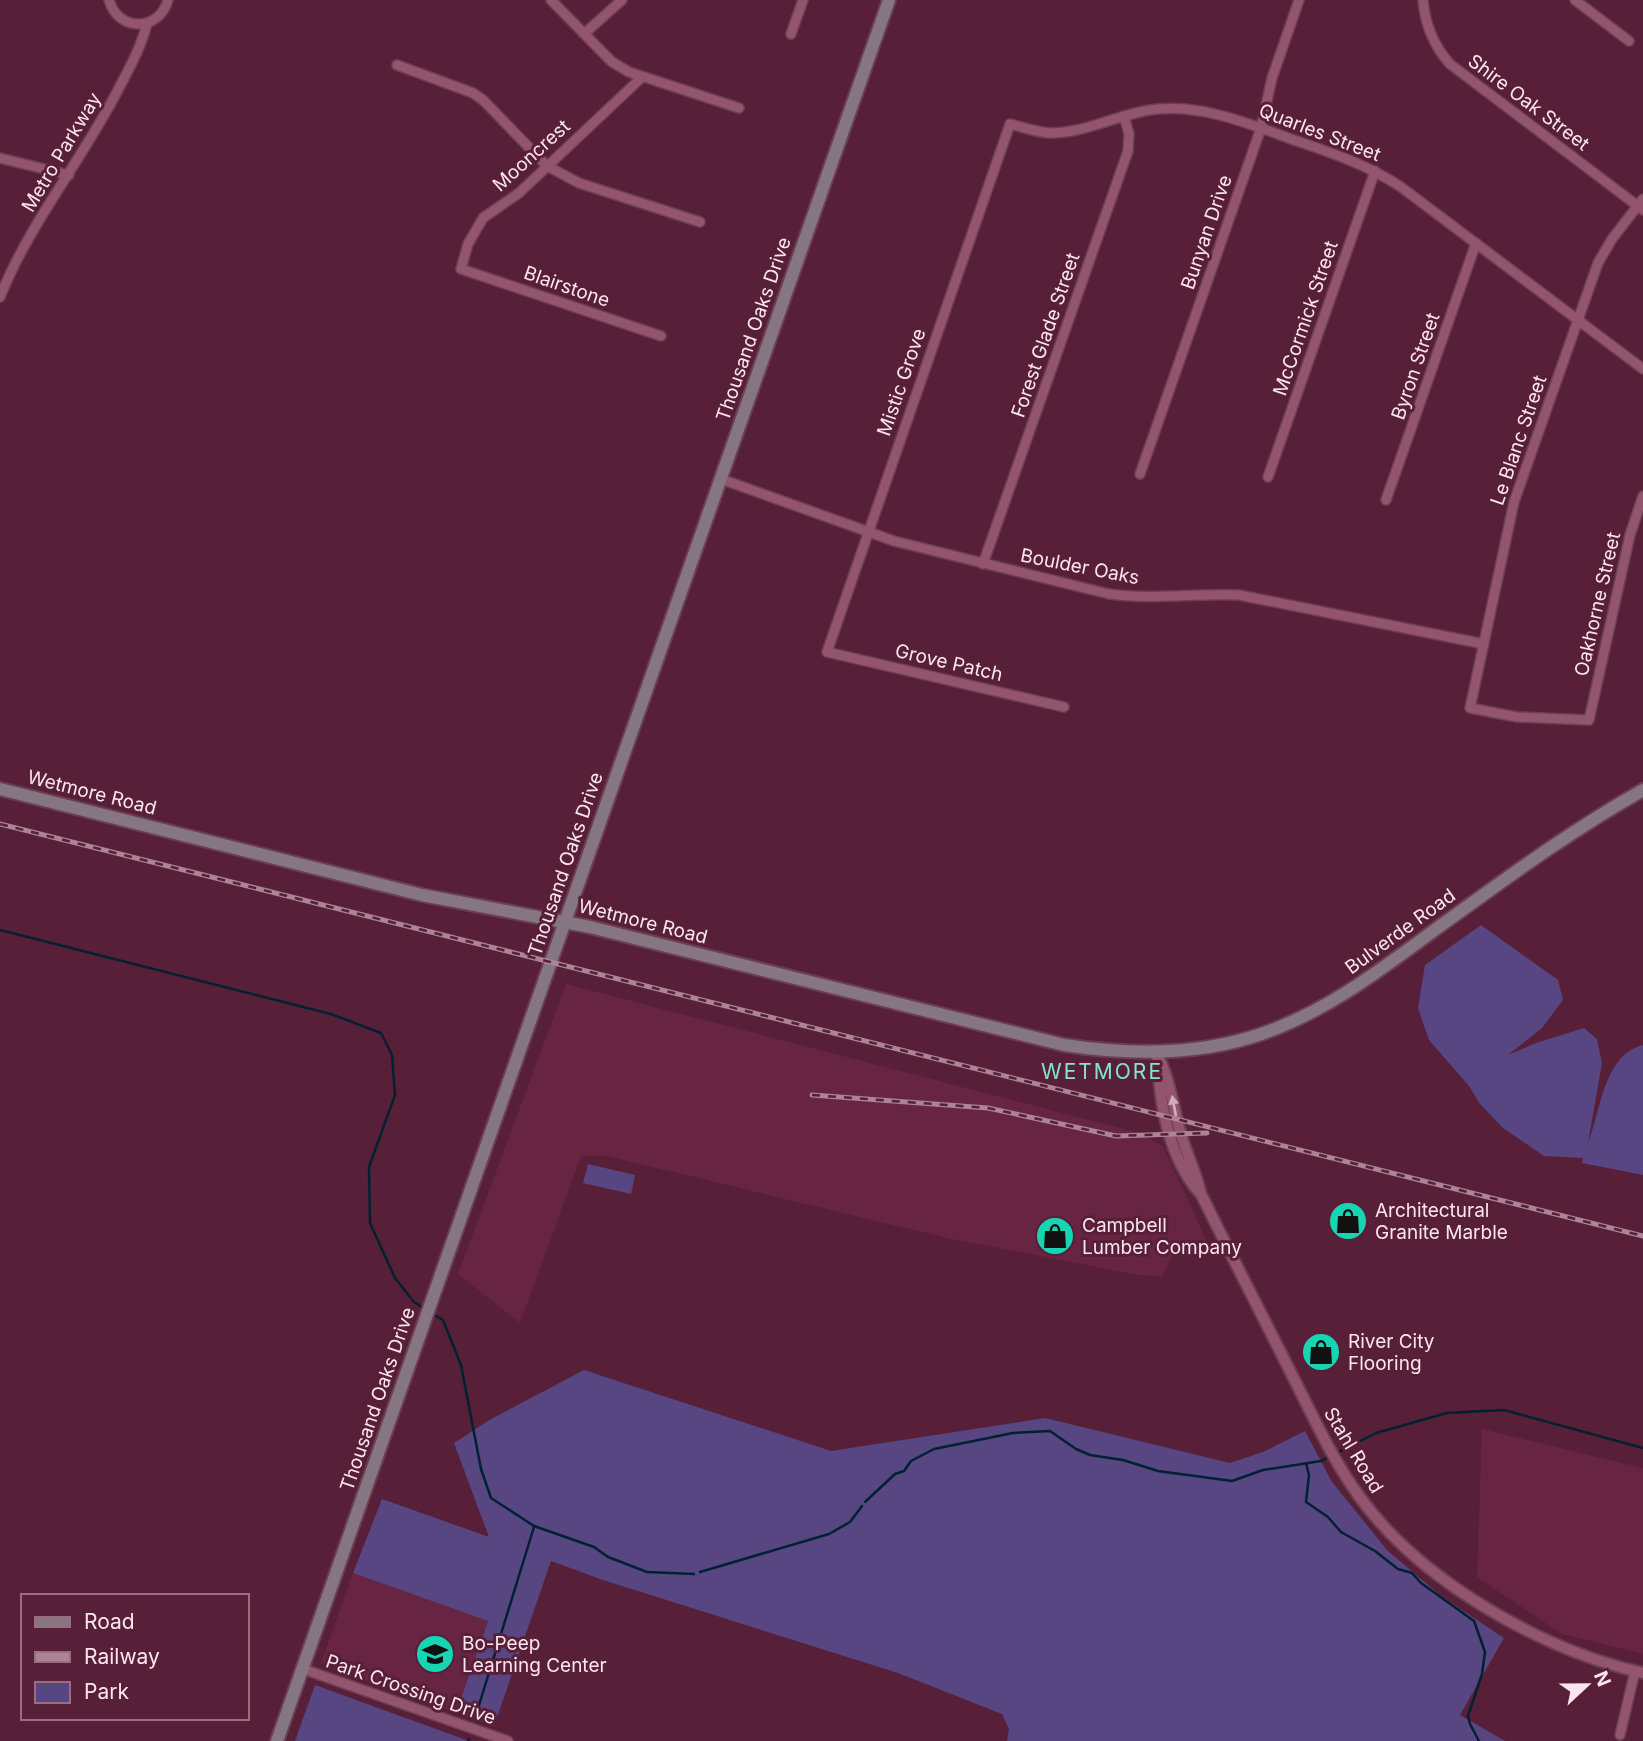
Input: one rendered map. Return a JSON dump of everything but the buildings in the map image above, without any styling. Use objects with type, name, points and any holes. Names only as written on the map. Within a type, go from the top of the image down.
[{"type":"main road","name":"Thousand Oaks Drive","points":[[277,1741],[890,0]]},
{"type":"main road","name":"Wetmore Road","points":[[0,789],[422,895],[565,922],[1064,1045],[1110,1051],[1156,1052]]},
{"type":"main road","name":"Bulverde Road","points":[[1156,1052],[1194,1049],[1237,1041],[1262,1034],[1323,1008],[1560,840],[1643,790]]},
{"type":"street","points":[[109,0],[120,19],[128,23],[147,24],[161,14],[168,0]]},
{"type":"street","points":[[551,0],[612,62],[641,78],[739,108]]},
{"type":"street","points":[[585,33],[622,0]]},
{"type":"street","points":[[791,34],[803,0]]},
{"type":"street","name":"Bunyan Drive","points":[[1140,474],[1261,128],[1272,78],[1299,0]]},
{"type":"street","name":"Shire Oak Street","points":[[1423,0],[1429,31],[1450,64],[1641,205]]},
{"type":"street","points":[[1575,0],[1629,41]]},
{"type":"street","name":"Metro Parkway","points":[[0,297],[21,252],[102,122],[136,54],[147,24]]},
{"type":"street","points":[[397,65],[473,93],[547,166],[579,183],[700,222]]},
{"type":"street","name":"Mooncrest","points":[[461,269],[468,244],[483,218],[519,193],[641,78]]},
{"type":"street","name":"Quarles Street","points":[[1010,124],[1055,133],[1085,128],[1151,110],[1194,110],[1227,116],[1352,160],[1375,171],[1476,243],[1643,369]]},
{"type":"street","name":"Forest Glade Street","points":[[983,564],[1128,151],[1129,134],[1124,116]]},
{"type":"street","name":"Mistic Grove","points":[[827,652],[1010,124]]},
{"type":"street","points":[[0,158],[69,176]]},
{"type":"street","name":"McCormick Street","points":[[1268,477],[1375,171]]},
{"type":"street","name":"Le Blanc Street","points":[[1471,708],[1514,502],[1598,263],[1612,239],[1641,205]]},
{"type":"street","name":"Byron Street","points":[[1386,500],[1476,243]]},
{"type":"street","name":"Blairstone","points":[[461,269],[662,336]]},
{"type":"street","name":"Boulder Oaks","points":[[720,479],[867,532],[983,564],[1127,596],[1207,593],[1239,595],[1484,644]]},
{"type":"street","name":"Oakhorne Street","points":[[1471,708],[1517,717],[1589,720],[1630,535],[1643,496]]},
{"type":"street","name":"Grove Patch","points":[[827,652],[1064,707]]},
{"type":"street","name":"Stahl Road","points":[[1156,1052],[1169,1134],[1186,1177],[1201,1194],[1344,1474],[1374,1515],[1392,1535],[1432,1570],[1514,1623],[1568,1650],[1639,1672]]},
{"type":"street","name":"Park Crossing Drive","points":[[303,1669],[508,1741]]},
{"type":"street","points":[[1620,1735],[1639,1672]]},
{"type":"shaded area","points":[[566,984],[1139,1133],[1163,1146],[1214,1257],[1177,1248],[1162,1276],[1138,1275],[947,1238],[607,1156],[581,1156],[520,1323],[458,1274]]},
{"type":"shaded area","points":[[1482,1429],[1643,1468],[1643,1654],[1562,1634],[1477,1577]]},
{"type":"shaded area","points":[[353,1573],[488,1621],[456,1713],[321,1663]]},
{"type":"green space","points":[[1481,925],[1558,980],[1563,1000],[1542,1028],[1508,1055],[1584,1028],[1597,1039],[1602,1063],[1588,1143],[1611,1072],[1619,1060],[1643,1045],[1643,1175],[1582,1163],[1583,1158],[1544,1156],[1503,1128],[1480,1104],[1469,1086],[1429,1040],[1418,1008],[1425,965]]},
{"type":"green space","points":[[588,1164],[635,1175],[631,1194],[583,1183]]},
{"type":"green space","points":[[584,1370],[831,1451],[1045,1418],[1230,1463],[1263,1452],[1305,1431],[1332,1482],[1388,1551],[1441,1596],[1504,1638],[1460,1715],[1505,1741],[1007,1741],[1009,1729],[1002,1714],[898,1673],[603,1580],[551,1561],[494,1726],[456,1713],[488,1621],[353,1573],[382,1499],[489,1537],[454,1443],[491,1419]]},
{"type":"green space","points":[[315,1685],[469,1741],[295,1741]]},
{"type":"waterway","points":[[0,930],[331,1014],[381,1033],[392,1055],[395,1095],[369,1167],[370,1223],[395,1278],[414,1302],[425,1309]]},
{"type":"waterway","points":[[431,1313],[443,1320],[461,1365],[481,1469],[491,1498],[534,1526],[594,1547],[608,1557],[647,1572],[694,1574]]},
{"type":"waterway","points":[[1337,1453],[1376,1433],[1447,1413],[1504,1410],[1643,1448]]},
{"type":"waterway","points":[[865,1502],[895,1474],[904,1471],[911,1461],[934,1449],[1013,1433],[1050,1431],[1090,1455],[1123,1460],[1158,1471],[1232,1481],[1263,1470],[1321,1461],[1331,1456]]},
{"type":"waterway","points":[[1306,1463],[1309,1475],[1306,1502],[1328,1517],[1341,1532],[1375,1551],[1398,1569],[1412,1573],[1421,1583],[1474,1621],[1485,1652],[1482,1674],[1468,1716],[1479,1741]]},
{"type":"waterway","points":[[700,1572],[829,1534],[850,1522],[862,1506]]},
{"type":"waterway","points":[[475,1718],[534,1527]]},
{"type":"railway","points":[[0,824],[1643,1236]]},
{"type":"railway","points":[[812,1095],[988,1108],[1116,1136],[1207,1133]]},
{"type":"place","name":"Architectural Granite Marble","points":[[1348,1221]]},
{"type":"place","name":"Campbell Lumber Company","points":[[1055,1236]]},
{"type":"place","name":"River City Flooring","points":[[1321,1352]]},
{"type":"place","name":"Bo-Peep Learning Center","points":[[435,1654]]},
{"type":"district","name":"WETMORE","points":[[1102,1072]]}]
